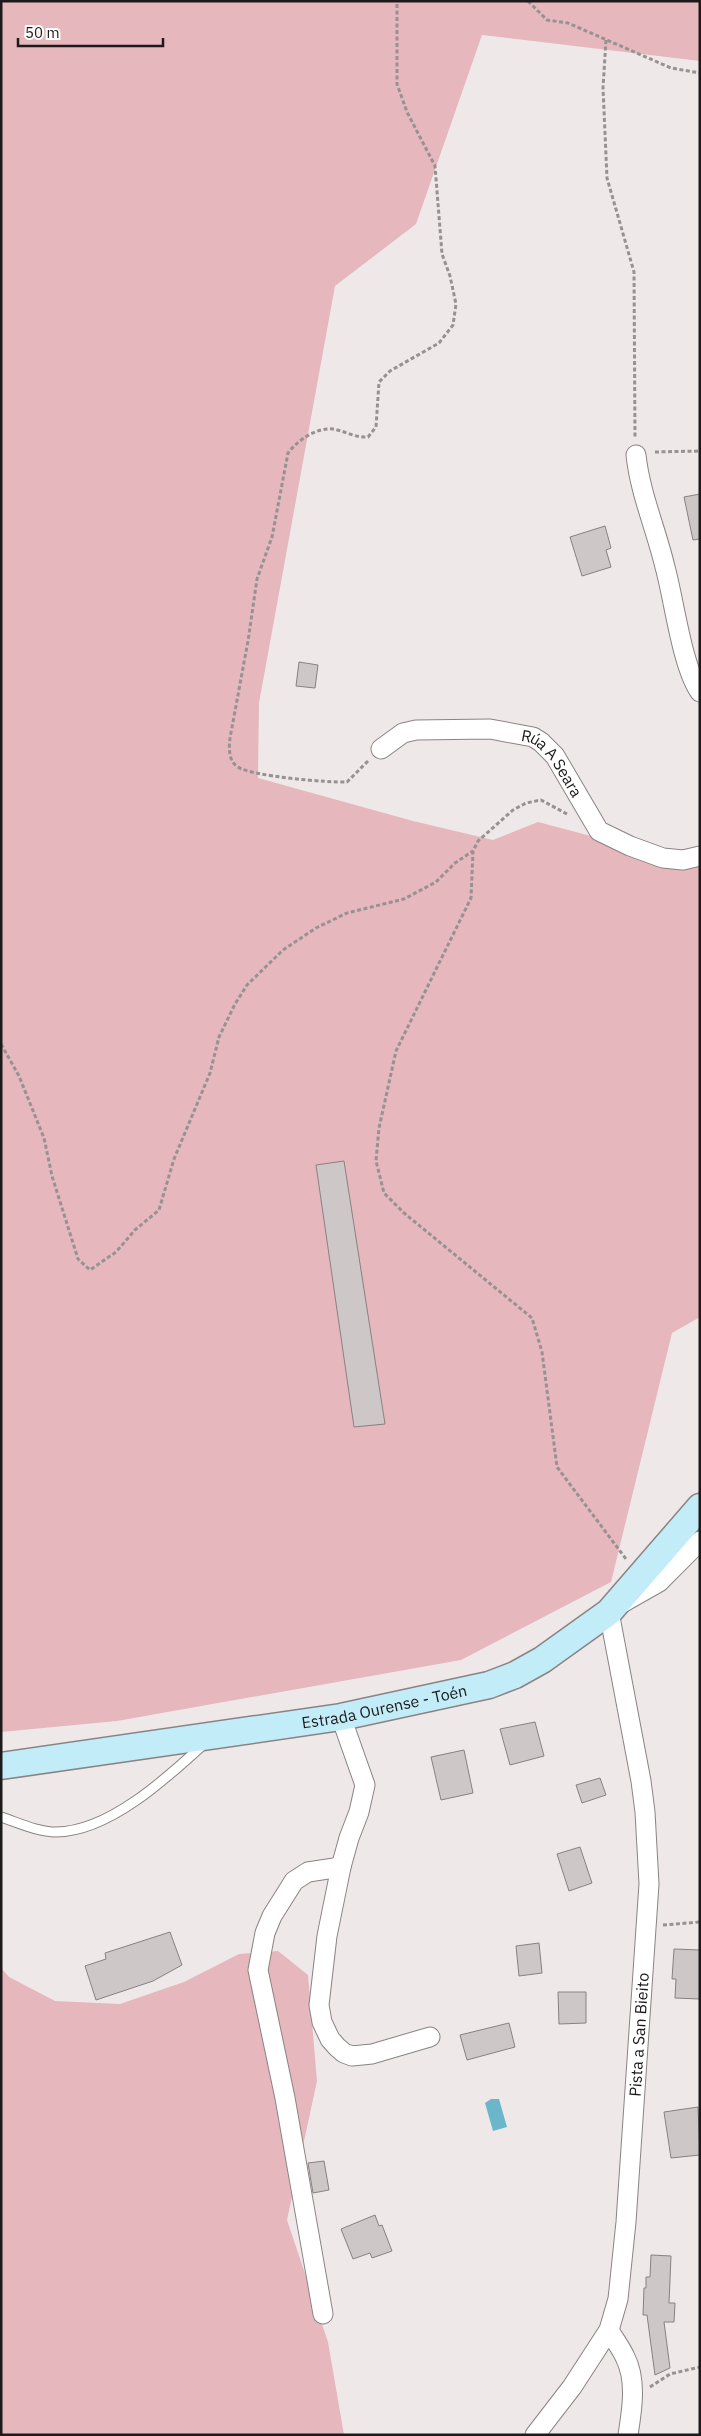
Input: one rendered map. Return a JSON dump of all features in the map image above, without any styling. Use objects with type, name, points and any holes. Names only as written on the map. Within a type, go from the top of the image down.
[{"type":"street","points":[[636,455],[642,492],[664,564],[689,669],[700,692]]},
{"type":"street","name":"Rúa A Seara","points":[[381,749],[403,733],[416,730],[490,729],[533,737],[555,756],[599,831]]},
{"type":"street","points":[[599,831],[630,846],[664,858],[683,860],[700,856]]},
{"type":"street","name":"Estrada Ourense - Toén","points":[[1,1766],[341,1717],[458,1694],[515,1675],[579,1635],[611,1609],[700,1507]]},
{"type":"street","points":[[611,1609],[659,1582],[700,1541]]},
{"type":"street","name":"Pista a San Bieito","points":[[535,2435],[572,2386],[609,2330],[618,2299],[626,2222],[648,1925],[649,1884],[645,1812],[611,1609]]},
{"type":"street","points":[[341,1717],[365,1785],[359,1812],[341,1867],[327,1936],[318,2005],[322,2022],[330,2039],[344,2053],[361,2056],[430,2038]]},
{"type":"street","points":[[322,2314],[285,2098],[258,1970],[265,1933],[272,1916],[294,1881],[308,1872],[341,1867]]},
{"type":"street","points":[[609,2330],[626,2358],[630,2371],[632,2398],[628,2435]]},
{"type":"lane","points":[[1,1817],[39,1830],[56,1832],[73,1831],[94,1824],[142,1795],[212,1736]]},
{"type":"path","points":[[381,749],[350,780],[342,782],[246,770],[238,767],[232,761],[229,752],[257,579],[272,537],[288,453],[296,443],[316,432],[331,429],[358,438],[368,437],[376,427],[380,382],[390,371],[439,343],[453,325],[456,304],[442,254],[435,166],[407,112],[397,84],[397,1]]},
{"type":"path","points":[[528,1],[548,20],[568,23],[671,68],[700,73]]},
{"type":"path","points":[[606,40],[604,88],[606,178],[634,272],[636,455],[700,451]]},
{"type":"path","points":[[599,831],[541,800],[526,802],[513,810],[478,841],[473,851],[471,898],[396,1051],[378,1128],[376,1161],[384,1193],[404,1213],[532,1318],[542,1352],[558,1467],[639,1576]]},
{"type":"path","points":[[1,1044],[18,1076],[41,1130],[52,1176],[78,1260],[90,1270],[116,1252],[135,1230],[159,1210],[174,1159],[210,1073],[219,1037],[246,985],[283,950],[316,928],[347,913],[404,899],[436,882],[455,863],[473,851]]},
{"type":"path","points":[[648,1925],[700,1922]]},
{"type":"path","points":[[632,2398],[670,2374],[700,2366]]},
{"type":"shaded area","points":[[1,1],[700,1],[700,61],[482,35],[416,224],[335,286],[259,703],[258,778],[413,821],[493,840],[538,822],[700,865],[700,1317],[672,1333],[611,1582],[461,1660],[117,1721],[1,1732]]},
{"type":"shaded area","points":[[278,1951],[308,1975],[317,2081],[287,2220],[328,2342],[344,2435],[1,2435],[1,1968],[9,1977],[55,2001],[120,2004],[184,1982],[239,1954]]},
{"type":"water","points":[[491,2099],[499,2099],[507,2127],[493,2131],[485,2103]]},
{"type":"building","points":[[700,494],[700,539],[693,540],[684,497]]},
{"type":"building","points":[[605,526],[611,548],[606,550],[611,567],[582,576],[570,537]]},
{"type":"building","points":[[299,662],[318,665],[315,688],[296,686]]},
{"type":"building","points":[[344,1161],[385,1424],[354,1427],[316,1165]]},
{"type":"building","points":[[535,1722],[544,1756],[510,1765],[500,1729]]},
{"type":"building","points":[[464,1750],[473,1793],[441,1800],[431,1757]]},
{"type":"building","points":[[600,1778],[606,1795],[582,1803],[576,1785]]},
{"type":"building","points":[[580,1847],[592,1883],[569,1891],[557,1854]]},
{"type":"building","points":[[170,1932],[182,1965],[153,1981],[96,2000],[85,1966],[106,1959],[105,1953]]},
{"type":"building","points":[[539,1943],[542,1973],[519,1976],[516,1946]]},
{"type":"building","points":[[674,1949],[700,1950],[700,1999],[675,1998],[676,1979],[672,1979]]},
{"type":"building","points":[[558,1992],[586,1992],[586,2023],[559,2024]]},
{"type":"building","points":[[509,2023],[515,2047],[467,2060],[460,2035]]},
{"type":"building","points":[[698,2107],[700,2155],[671,2158],[664,2112]]},
{"type":"building","points":[[324,2161],[329,2190],[313,2193],[308,2163]]},
{"type":"building","points":[[375,2215],[379,2226],[382,2225],[392,2251],[372,2258],[370,2253],[353,2259],[341,2229]]},
{"type":"building","points":[[651,2255],[671,2256],[669,2303],[675,2303],[674,2322],[664,2322],[670,2368],[655,2375],[647,2315],[643,2315],[644,2288],[646,2288],[646,2277],[650,2277]]}]
